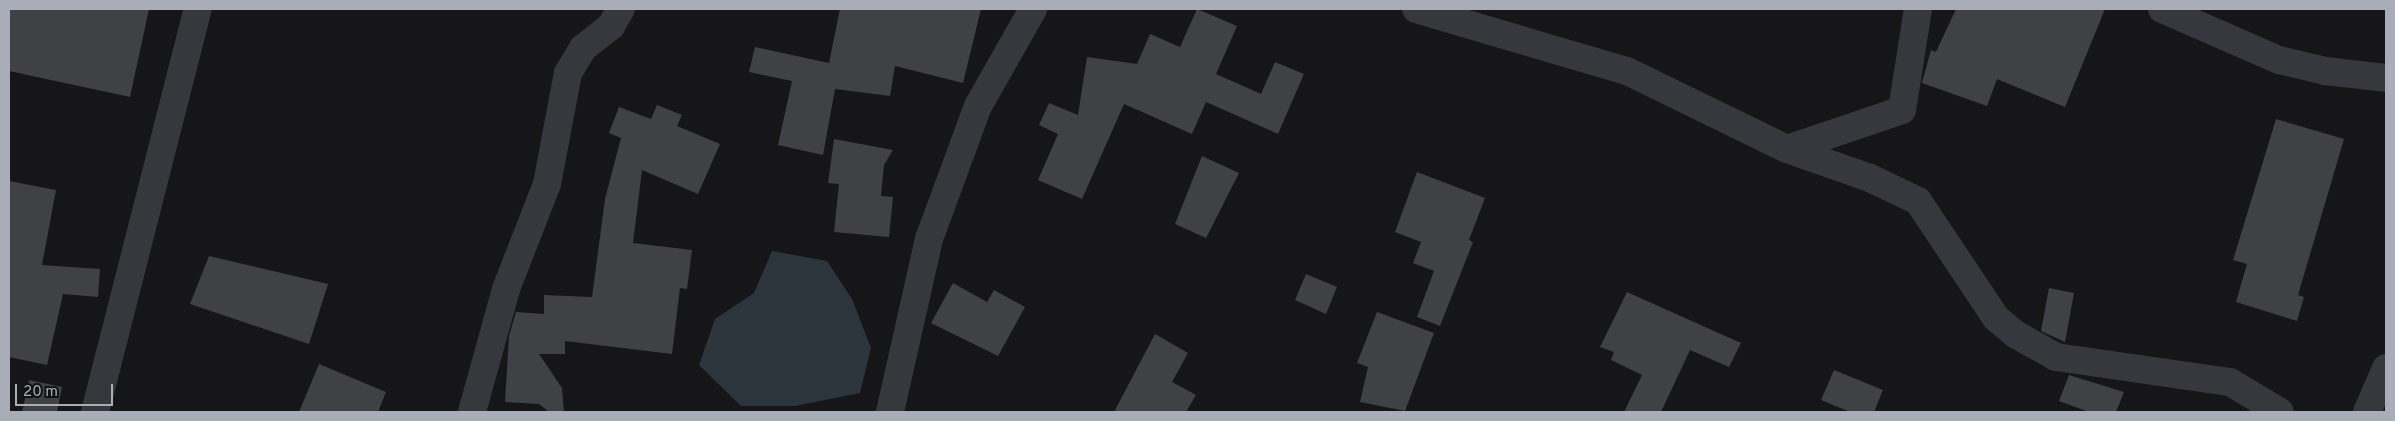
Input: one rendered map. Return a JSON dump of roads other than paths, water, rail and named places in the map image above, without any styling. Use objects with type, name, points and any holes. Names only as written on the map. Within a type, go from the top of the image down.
[{"type":"street","points":[[95,412],[198,9]]},
{"type":"street","points":[[472,412],[506,289],[546,184],[568,73],[583,48],[611,26],[622,9]]},
{"type":"street","points":[[890,412],[929,239],[978,106],[1033,9]]},
{"type":"street","points":[[1416,9],[1627,71],[1787,149],[1870,178],[1918,201],[1996,318],[2033,346],[2056,357],[2230,382],[2280,412]]},
{"type":"street","points":[[1787,149],[1902,110],[1918,9]]},
{"type":"street","points":[[2162,9],[2279,60],[2325,71],[2386,78]]},
{"type":"street","points":[[2367,412],[2386,368]]}]
